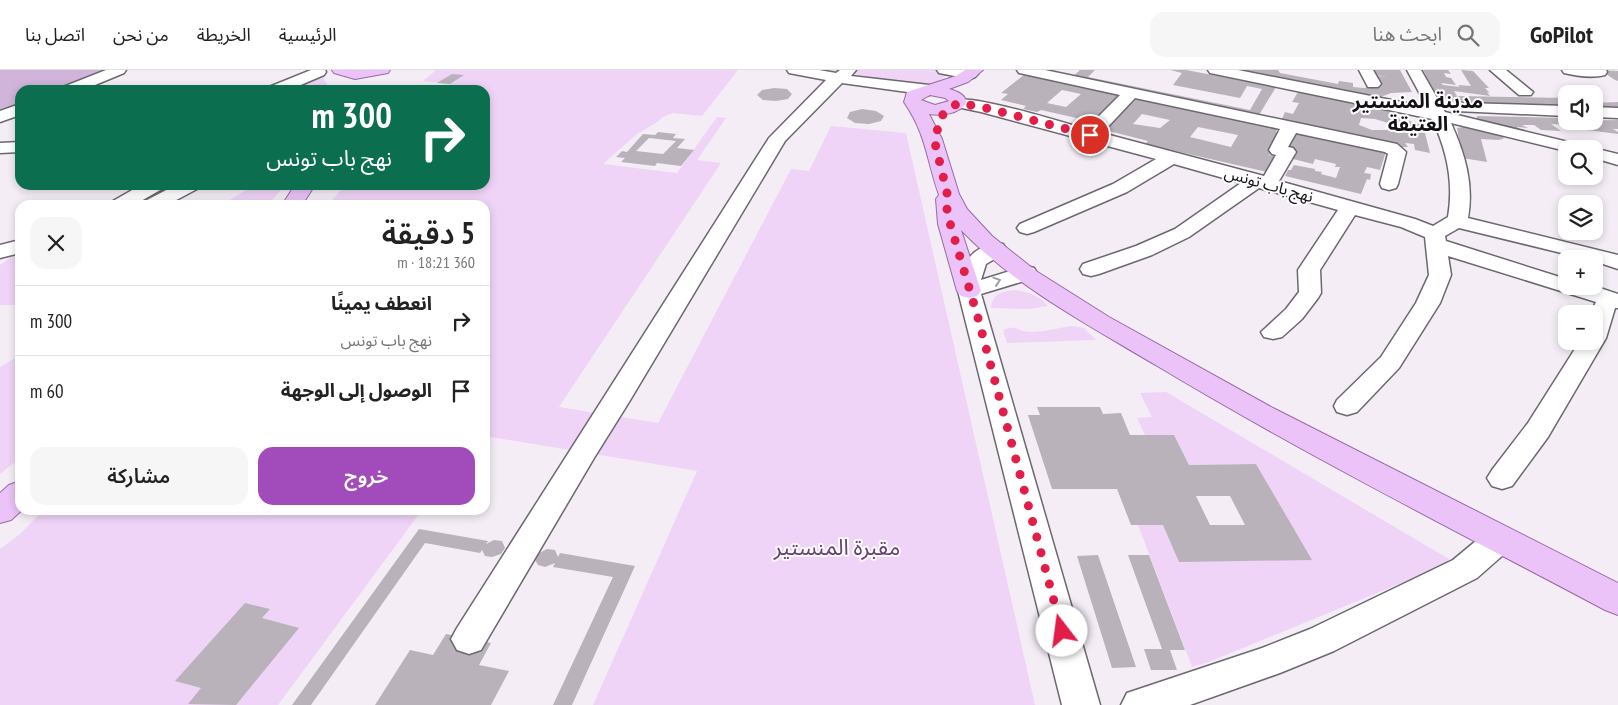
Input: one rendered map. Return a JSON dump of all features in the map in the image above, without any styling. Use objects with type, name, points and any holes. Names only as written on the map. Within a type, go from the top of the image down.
[{"type":"main road","points":[[344,72],[363,74],[382,70]]},
{"type":"main road","points":[[374,85],[386,70]]},
{"type":"main road","points":[[935,143],[939,121],[991,70]]},
{"type":"main road","points":[[344,72],[355,79],[357,85]]},
{"type":"main road","points":[[912,98],[929,90],[951,84],[973,72]]},
{"type":"main road","points":[[929,90],[950,94],[955,104]]},
{"type":"main road","points":[[912,98],[928,109],[955,104]]},
{"type":"main road","points":[[912,98],[935,143],[947,192],[950,224],[969,291]]},
{"type":"main road","points":[[947,192],[966,221],[995,249],[1026,273],[1079,309],[1268,419],[1618,600]]},
{"type":"main road","points":[[0,511],[15,498]]},
{"type":"street","points":[[82,85],[119,70]]},
{"type":"street","points":[[794,70],[844,74],[912,98]]},
{"type":"street","points":[[889,70],[912,98]]},
{"type":"street","points":[[944,70],[973,72]]},
{"type":"street","points":[[1024,70],[1396,150],[1389,184]]},
{"type":"street","points":[[1215,70],[1396,105],[1437,111],[1558,143]]},
{"type":"street","points":[[1366,70],[1373,84]]},
{"type":"street","points":[[1347,406],[1390,362],[1428,303],[1440,275],[1435,239],[1456,221],[1459,211],[1458,168],[1454,152],[1437,111],[1414,70]]},
{"type":"street","points":[[1497,70],[1525,92]]},
{"type":"street","points":[[1568,70],[1600,72]]},
{"type":"street","points":[[298,85],[318,72]]},
{"type":"street","points":[[287,85],[318,72],[344,72]]},
{"type":"street","points":[[469,638],[778,138],[827,87],[844,74]]},
{"type":"street","points":[[1272,123],[1290,84]]},
{"type":"street","points":[[1090,135],[1131,93]]},
{"type":"street","name":"نهج باب تونس","points":[[955,104],[982,107],[1090,135],[1408,223],[1435,239],[1558,283]]},
{"type":"street","points":[[0,117],[15,111]]},
{"type":"street","points":[[1437,111],[1558,111]]},
{"type":"street","points":[[1603,112],[1618,113]]},
{"type":"street","points":[[0,125],[9,126],[0,130]]},
{"type":"street","points":[[1091,268],[1176,237],[1263,182],[1288,152],[1278,150],[1290,127]]},
{"type":"street","points":[[0,148],[15,148]]},
{"type":"street","points":[[1603,155],[1618,160]]},
{"type":"street","points":[[1027,228],[1120,188],[1172,157]]},
{"type":"street","points":[[129,200],[146,190]]},
{"type":"street","points":[[162,200],[180,190]]},
{"type":"street","points":[[1273,332],[1294,314],[1310,293],[1309,270],[1350,207]]},
{"type":"street","points":[[1456,221],[1590,253],[1618,262]]},
{"type":"street","points":[[0,252],[15,248]]},
{"type":"street","points":[[995,249],[986,252],[976,260],[971,274],[969,291],[1081,705]]},
{"type":"street","points":[[969,291],[1026,273]]},
{"type":"street","name":"نهج باب تونس","points":[[1597,295],[1614,300]]},
{"type":"street","points":[[1603,310],[1604,307],[1614,300]]},
{"type":"street","points":[[1502,478],[1538,430],[1587,350]]},
{"type":"street","points":[[1140,705],[1266,662],[1322,640],[1464,569],[1500,539]]},
{"type":"green space","name":"مقبرة المنستير","points":[[436,70],[738,70],[702,116],[673,113],[663,117],[637,134],[603,164],[677,173],[717,117],[726,118],[697,160],[721,163],[559,407],[658,423],[791,169],[809,171],[831,126],[906,133],[1035,705],[593,705],[697,471],[490,437],[490,200],[332,200],[341,190],[490,190],[490,85],[449,85],[450,84],[423,81]]},
{"type":"green space","points":[[830,70],[955,70],[936,83],[917,85]]},
{"type":"green space","points":[[321,75],[328,85],[304,85]]},
{"type":"green space","points":[[246,190],[281,190],[272,200],[230,200]]},
{"type":"green space","points":[[15,254],[15,305],[0,305],[0,265]]},
{"type":"green space","points":[[1015,290],[1033,295],[1041,299],[1048,306],[1029,309],[991,308],[998,294]]},
{"type":"green space","points":[[1071,326],[1084,328],[1096,340],[1007,343],[1003,330],[1015,328],[1026,332],[1036,332]]},
{"type":"green space","points":[[15,358],[15,462],[0,474],[0,367]]},
{"type":"green space","points":[[1166,392],[1449,559],[1445,565],[1209,662],[1192,667],[1138,525],[1163,525],[1311,560],[1256,464],[1189,465],[1174,435],[1145,435],[1137,418],[1152,417],[1140,393]]},
{"type":"green space","points":[[39,515],[418,515],[278,705],[0,705],[0,549],[20,534]]},
{"type":"shaded area","points":[[0,70],[107,70],[70,85],[15,85],[15,107],[0,113]]},
{"type":"building","points":[[1080,70],[1095,70],[1088,77],[1250,110],[1262,89],[1247,86],[1240,98],[1173,85],[1182,73],[1170,70],[1186,70],[1276,87],[1259,115],[1072,77]]},
{"type":"building","points":[[1240,70],[1278,70],[1280,73],[1338,84],[1339,81],[1353,83],[1353,87],[1364,88],[1383,85],[1376,83],[1370,75],[1387,77],[1370,74],[1369,70],[1400,70],[1412,92],[1391,93],[1378,98]]},
{"type":"building","points":[[1423,70],[1448,70],[1451,74],[1444,73],[1446,77],[1451,78],[1456,85],[1441,83],[1443,85],[1460,87],[1458,85],[1471,86],[1461,70],[1473,71],[1489,88],[1485,88],[1490,93],[1487,92],[1490,96],[1454,91],[1457,96],[1558,98],[1558,107],[1460,104],[1437,96]]},
{"type":"building","points":[[1600,70],[1618,71],[1618,81],[1615,80]]},
{"type":"building","points":[[452,74],[464,75],[450,84],[437,83]]},
{"type":"building","points":[[1025,74],[1123,93],[1094,122],[1041,110],[1037,112],[1023,109],[1026,106],[1001,100],[1008,94],[1001,93]],"holes":[[[1062,90],[1081,94],[1066,107],[1047,103]]]},
{"type":"building","points":[[774,88],[787,89],[792,94],[788,99],[776,101],[763,100],[757,95],[762,90]]},
{"type":"building","points":[[1298,92],[1379,106],[1399,118],[1423,125],[1430,153],[1415,150],[1414,144],[1405,143],[1408,147],[1400,147],[1397,143],[1383,142],[1281,121],[1285,112],[1293,114],[1299,103],[1292,102]],"holes":[[[1361,118],[1375,119],[1388,123],[1387,130],[1372,130],[1359,125]]]},
{"type":"building","points":[[1137,98],[1277,128],[1276,133],[1281,134],[1269,155],[1277,157],[1267,172],[1145,144],[1148,141],[1105,130]],"holes":[[[1142,114],[1170,120],[1160,128],[1133,124]],[[1198,127],[1238,135],[1231,147],[1190,137]]]},
{"type":"building","points":[[1618,102],[1618,108],[1603,108],[1603,103]]},
{"type":"building","points":[[862,109],[876,111],[884,116],[881,121],[869,124],[855,123],[847,118],[850,112]]},
{"type":"building","points":[[1477,116],[1558,118],[1558,124],[1551,124],[1561,131],[1541,130],[1534,125],[1522,125],[1528,128],[1517,127],[1520,130],[1506,129],[1476,122]]},
{"type":"building","points":[[1603,120],[1618,120],[1618,129],[1613,129],[1618,134],[1587,130],[1603,130]]},
{"type":"building","points":[[1469,126],[1506,132],[1503,139],[1481,139],[1487,162],[1462,158],[1457,128]]},
{"type":"building","points":[[658,132],[676,134],[673,138],[685,139],[677,148],[694,150],[681,166],[657,163],[655,166],[621,162],[625,158],[616,157],[622,151],[627,152],[643,134],[655,135]],"holes":[[[649,138],[676,141],[663,154],[636,151]]]},
{"type":"building","points":[[1295,132],[1386,152],[1380,170],[1367,167],[1364,173],[1371,174],[1370,180],[1367,179],[1361,194],[1285,176],[1294,165],[1315,169],[1315,171],[1322,172],[1321,174],[1336,178],[1340,167],[1335,167],[1336,164],[1315,159],[1313,164],[1293,159],[1296,152],[1286,150]]},
{"type":"building","points":[[1037,407],[1100,407],[1103,414],[1121,413],[1130,435],[1174,435],[1189,465],[1256,464],[1312,560],[1179,562],[1163,525],[1131,525],[1117,489],[1052,489],[1028,415],[1040,415]],"holes":[[[1196,496],[1230,496],[1245,525],[1210,525]]]},
{"type":"building","points":[[419,529],[488,541],[486,544],[494,540],[502,541],[505,548],[501,554],[492,557],[485,556],[482,550],[480,553],[425,543],[311,705],[292,705]]},
{"type":"building","points":[[547,549],[555,550],[558,557],[560,553],[635,566],[572,705],[553,705],[613,577],[553,567],[555,563],[545,567],[538,565],[535,560],[539,553]]},
{"type":"building","points":[[1098,555],[1136,667],[1112,668],[1077,556]]},
{"type":"building","points":[[1128,555],[1149,555],[1185,650],[1170,650],[1177,670],[1151,670],[1144,649],[1162,649]]},
{"type":"building","points":[[245,603],[270,609],[262,618],[299,628],[236,705],[188,704],[201,688],[175,681]]},
{"type":"building","points":[[446,634],[491,643],[479,665],[509,671],[491,705],[375,705],[410,650],[433,655]]},
{"type":"district","name":"مدينة المنستير العتيقة","points":[[1418,112]]},
{"type":"route","points":[[1062,631],[978,318],[947,213],[947,192],[935,143],[939,121],[944,113],[958,103],[982,107],[1090,135]]}]
